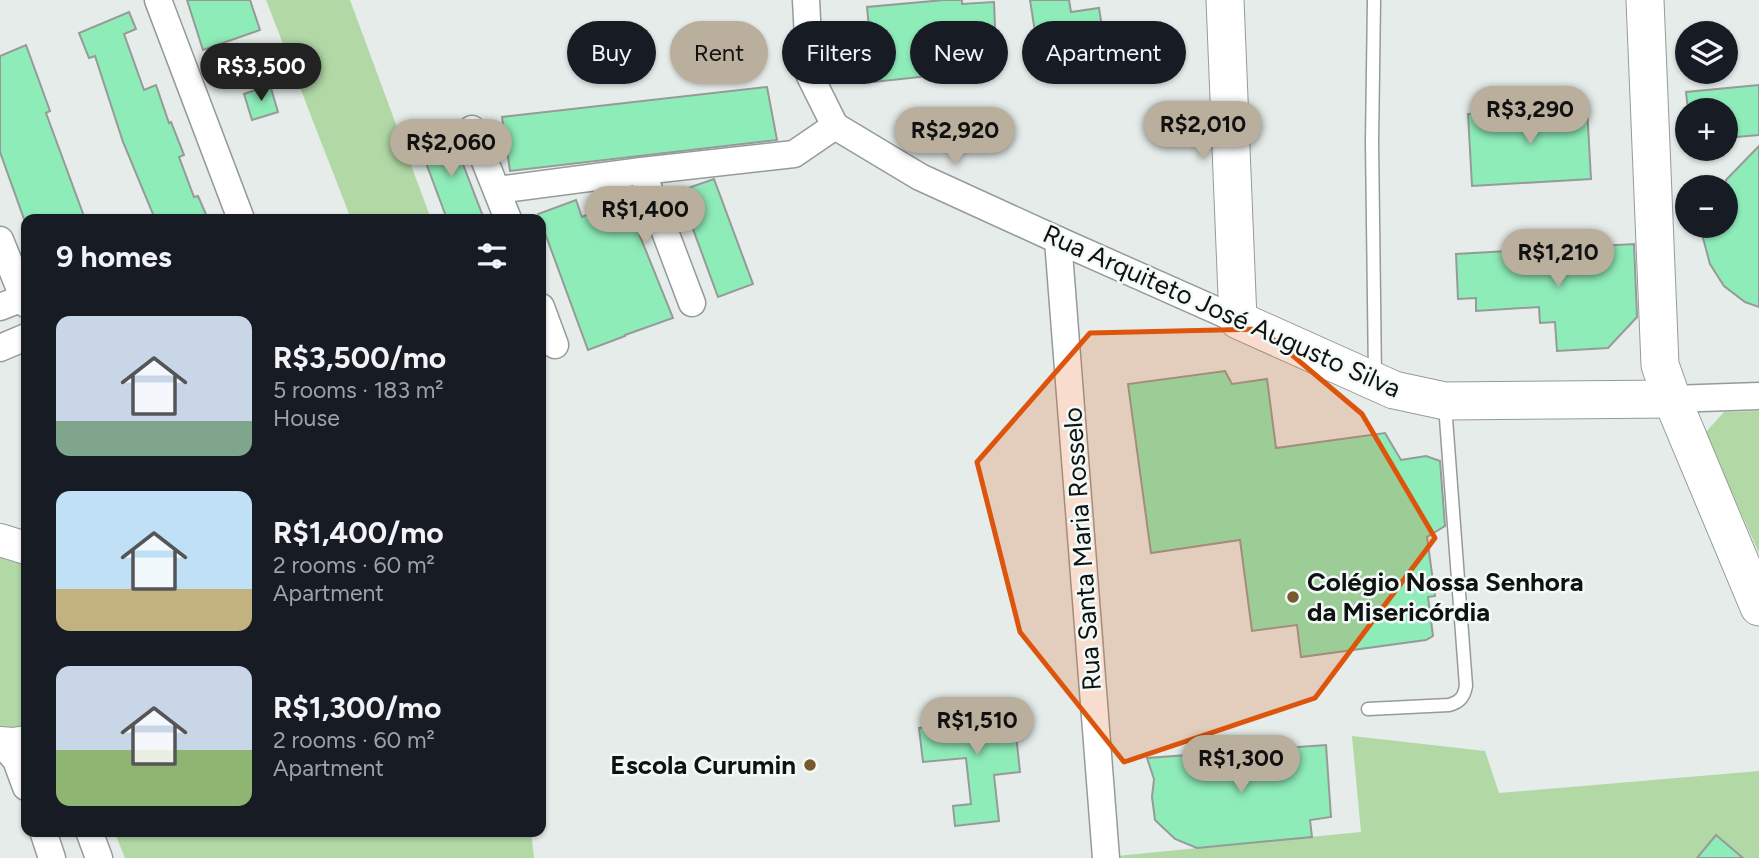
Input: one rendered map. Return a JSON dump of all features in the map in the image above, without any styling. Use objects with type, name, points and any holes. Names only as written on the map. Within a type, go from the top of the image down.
[{"type":"main road","points":[[1225,0],[1238,320]]},
{"type":"main road","points":[[1645,0],[1660,365],[1759,607]]},
{"type":"main road","name":"Rua Arquiteto José Augusto Silva","points":[[1238,320],[1394,390],[1445,401],[1672,399]]},
{"type":"street","points":[[158,0],[239,214]]},
{"type":"street","points":[[497,190],[794,154],[835,125],[810,76],[806,0]]},
{"type":"street","name":"Rua Arquiteto José Augusto Silva","points":[[835,125],[920,177],[1238,320]]},
{"type":"street","points":[[472,129],[506,214]]},
{"type":"street","points":[[642,171],[692,303]]},
{"type":"street","points":[[0,240],[17,303]]},
{"type":"street","name":"Rua Santa Maria Rosselo","points":[[1058,240],[1105,858]]},
{"type":"street","points":[[546,321],[555,345]]},
{"type":"street","points":[[0,348],[21,339]]},
{"type":"street","name":"Rua Arquiteto José Augusto Silva","points":[[1672,399],[1759,396]]},
{"type":"street","points":[[0,540],[21,546]]},
{"type":"street","points":[[9,743],[21,774]]},
{"type":"street","points":[[45,837],[52,858]]},
{"type":"street","points":[[91,837],[99,858]]},
{"type":"lane","points":[[1374,0],[1372,142],[1375,381]]},
{"type":"lane","points":[[1368,709],[1449,705],[1458,702],[1465,695],[1445,401]]},
{"type":"highlighted area","points":[[1261,329],[1362,414],[1435,538],[1315,698],[1124,762],[1020,632],[977,462],[1090,333]]},
{"type":"green space","points":[[266,0],[350,0],[429,214],[349,214]]},
{"type":"green space","points":[[1759,411],[1759,553],[1705,433],[1724,412]]},
{"type":"green space","points":[[0,555],[21,561],[21,728],[0,728]]},
{"type":"green space","points":[[1352,736],[1485,751],[1499,793],[1759,771],[1759,858],[1117,858],[1361,832]]},
{"type":"green space","points":[[116,837],[532,837],[534,858],[125,858]]},
{"type":"building","points":[[187,0],[250,0],[260,30],[203,50]]},
{"type":"building","points":[[944,0],[962,0],[962,4],[994,2],[995,21],[910,21],[910,78],[896,80],[896,21],[868,21],[867,7]]},
{"type":"building","points":[[1030,0],[1069,0],[1071,12],[1099,8],[1101,21],[1033,21]]},
{"type":"building","points":[[129,12],[136,29],[124,34],[144,90],[156,85],[184,155],[179,157],[194,197],[198,196],[206,214],[153,214],[123,142],[95,56],[89,58],[79,33]]},
{"type":"building","points":[[26,45],[50,111],[46,113],[83,214],[22,214],[0,152],[0,56]]},
{"type":"building","points":[[270,85],[278,112],[252,120],[244,94]]},
{"type":"building","points":[[1759,85],[1759,135],[1738,137],[1738,98],[1687,98],[1686,92]]},
{"type":"building","points":[[767,87],[777,140],[510,171],[502,117]]},
{"type":"building","points":[[1587,107],[1591,179],[1472,186],[1468,114]]},
{"type":"building","points":[[451,133],[482,214],[445,214],[419,144]]},
{"type":"building","points":[[1759,146],[1759,307],[1745,302],[1724,286],[1710,264],[1703,238],[1738,238],[1738,175],[1731,175]]},
{"type":"building","points":[[714,179],[753,284],[718,297],[679,191]]},
{"type":"building","points":[[625,199],[673,318],[588,350],[546,236],[546,214],[538,214],[576,200],[582,217]]},
{"type":"building","points":[[1634,244],[1637,317],[1608,348],[1557,351],[1555,322],[1540,323],[1539,307],[1476,311],[1476,298],[1458,299],[1456,254]]},
{"type":"building","points":[[1225,371],[1232,384],[1267,379],[1276,448],[1385,433],[1401,460],[1426,456],[1440,461],[1445,526],[1427,537],[1435,596],[1428,597],[1433,636],[1426,640],[1301,657],[1297,625],[1252,631],[1240,540],[1151,553],[1128,384]]},
{"type":"building","points":[[1013,706],[1020,772],[994,775],[999,821],[955,826],[953,806],[971,804],[966,758],[923,762],[919,728],[962,724],[960,712]]},
{"type":"building","points":[[1326,745],[1331,817],[1310,820],[1312,837],[1197,848],[1175,839],[1155,820],[1152,797],[1154,779],[1147,758]]},
{"type":"building","points":[[1716,835],[1743,858],[1697,858]]},
{"type":"place","name":"Colégio Nossa Senhora da Misericórdia","points":[[1293,597]]},
{"type":"place","name":"Escola Curumin","points":[[810,765]]}]
